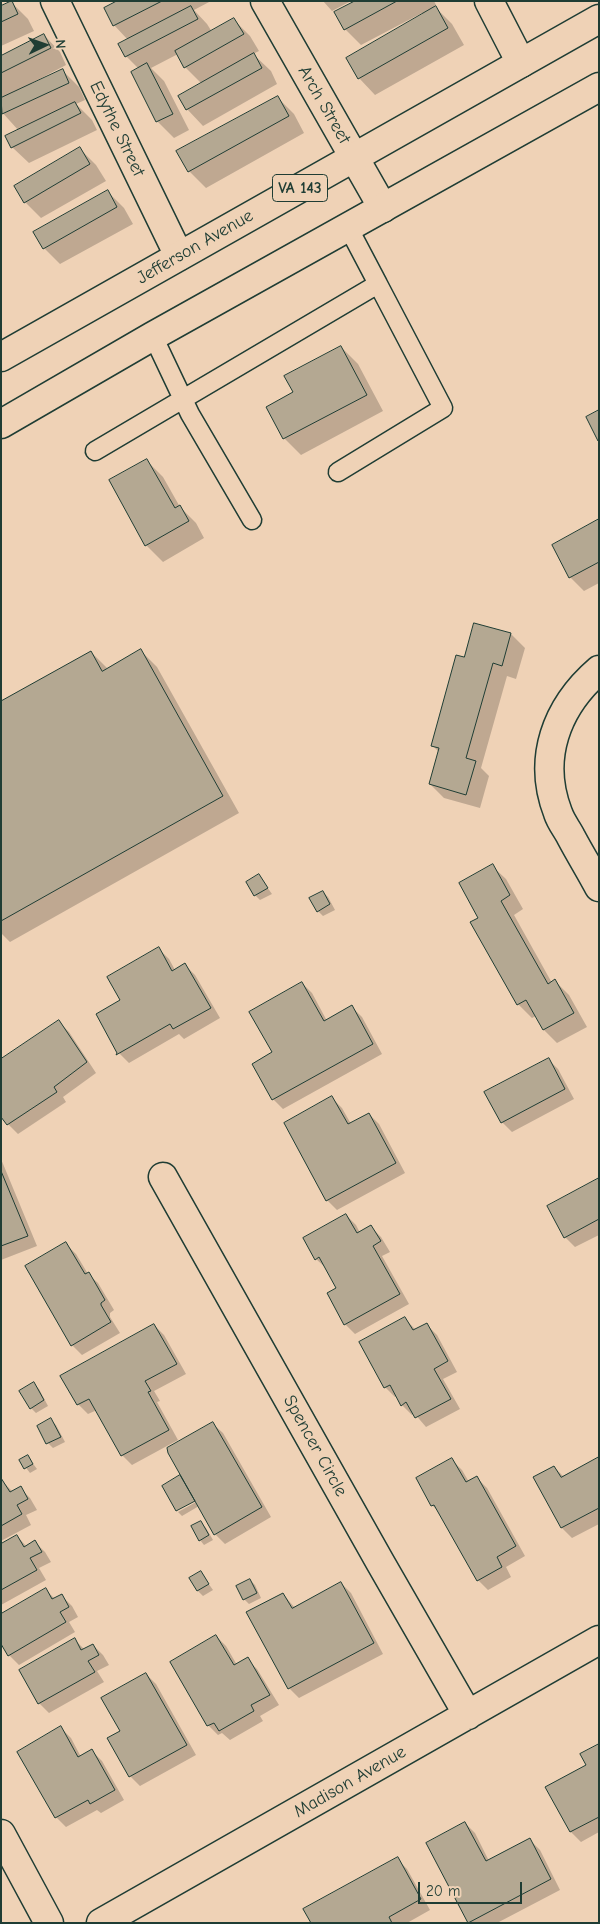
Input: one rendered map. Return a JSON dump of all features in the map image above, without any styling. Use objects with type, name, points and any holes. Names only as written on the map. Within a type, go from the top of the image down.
[{"type":"street","name":"Edythe Street","points":[[54,1],[179,256]]},
{"type":"street","name":"Arch Street","points":[[265,1],[383,208]]},
{"type":"street","points":[[489,1],[521,63]]},
{"type":"street","name":"Jefferson Avenue","points":[[1,357],[599,19]]},
{"type":"street","points":[[1,424],[153,336],[599,87]]},
{"type":"street","points":[[599,670],[583,683],[567,704],[556,728],[550,753],[550,779],[558,814],[599,887]]},
{"type":"street","name":"Spencer Circle","points":[[163,1177],[468,1715]]},
{"type":"street","name":"Madison Avenue","points":[[101,1923],[599,1640]]},
{"type":"street","points":[[1,1834],[49,1923]]},
{"type":"lane","points":[[338,472],[443,408],[348,228]]},
{"type":"lane","points":[[96,451],[378,284]]},
{"type":"lane","points":[[153,336],[183,400],[252,520]]},
{"type":"building","points":[[12,1],[18,14],[1,22],[1,6]]},
{"type":"building","points":[[117,1],[162,1],[113,26],[104,8]]},
{"type":"building","points":[[355,1],[397,1],[344,30],[334,12]]},
{"type":"building","points":[[191,6],[198,19],[125,57],[118,44]]},
{"type":"building","points":[[436,6],[448,28],[358,79],[346,58]]},
{"type":"building","points":[[234,18],[244,34],[184,68],[175,51]]},
{"type":"building","points":[[44,34],[51,48],[1,73],[1,56]]},
{"type":"building","points":[[254,53],[262,68],[186,110],[178,96]]},
{"type":"building","points":[[147,63],[173,114],[156,122],[131,72]]},
{"type":"building","points":[[63,69],[69,83],[2,114],[1,98]]},
{"type":"building","points":[[278,96],[289,116],[188,172],[176,151]]},
{"type":"building","points":[[75,102],[81,113],[11,148],[5,136]]},
{"type":"building","points":[[80,147],[90,164],[24,203],[14,186]]},
{"type":"building","points":[[108,190],[117,207],[43,249],[33,232]]},
{"type":"building","points":[[341,346],[367,395],[283,439],[266,407],[293,392],[284,376]]},
{"type":"building","points":[[599,410],[599,441],[598,441],[586,417]]},
{"type":"building","points":[[147,459],[175,508],[180,505],[189,521],[145,546],[109,480]]},
{"type":"building","points":[[599,519],[599,562],[569,578],[552,545]]},
{"type":"building","points":[[474,623],[511,633],[502,666],[493,663],[466,758],[476,761],[466,795],[429,784],[439,748],[431,746],[456,655],[464,657]]},
{"type":"building","points":[[141,649],[223,796],[1,921],[1,701],[91,651],[102,671]]},
{"type":"building","points":[[493,864],[510,895],[501,901],[548,984],[555,979],[574,1013],[543,1030],[526,1000],[517,1005],[470,922],[478,918],[459,883]]},
{"type":"building","points":[[259,874],[268,888],[254,896],[246,882]]},
{"type":"building","points":[[323,891],[330,904],[317,912],[309,898]]},
{"type":"building","points":[[159,947],[172,971],[185,963],[211,1008],[173,1029],[170,1024],[116,1055],[117,1053],[96,1014],[120,1000],[107,977]]},
{"type":"building","points":[[302,982],[324,1021],[352,1005],[373,1044],[272,1100],[252,1064],[272,1052],[249,1012]]},
{"type":"building","points":[[59,1020],[87,1062],[54,1087],[57,1092],[7,1125],[1,1117],[1,1059]]},
{"type":"building","points":[[549,1058],[565,1089],[501,1123],[484,1092]]},
{"type":"building","points":[[332,1096],[348,1124],[369,1113],[396,1163],[326,1201],[284,1123]]},
{"type":"building","points":[[1,1171],[28,1236],[1,1246]]},
{"type":"building","points":[[599,1178],[599,1219],[564,1238],[547,1206]]},
{"type":"building","points":[[346,1214],[357,1233],[371,1225],[381,1241],[373,1246],[400,1294],[344,1325],[327,1293],[336,1288],[319,1257],[315,1260],[303,1238]]},
{"type":"building","points":[[66,1242],[85,1274],[89,1272],[105,1300],[101,1305],[111,1322],[71,1346],[25,1266]]},
{"type":"building","points":[[405,1317],[413,1330],[427,1323],[448,1361],[434,1369],[451,1399],[415,1418],[406,1402],[401,1406],[390,1385],[384,1388],[359,1342]]},
{"type":"building","points":[[154,1324],[177,1364],[145,1381],[151,1391],[148,1392],[169,1430],[121,1456],[89,1399],[77,1405],[60,1376]]},
{"type":"building","points":[[34,1382],[44,1400],[30,1409],[19,1391]]},
{"type":"building","points":[[51,1418],[61,1437],[46,1444],[37,1426]]},
{"type":"building","points":[[213,1422],[262,1507],[214,1535],[167,1448]]},
{"type":"building","points":[[28,1455],[33,1464],[24,1469],[19,1460]]},
{"type":"building","points":[[599,1457],[599,1508],[561,1528],[533,1477],[554,1466],[561,1477]]},
{"type":"building","points":[[452,1458],[466,1482],[477,1476],[516,1546],[497,1557],[502,1567],[477,1581],[434,1505],[431,1506],[416,1478]]},
{"type":"building","points":[[180,1475],[195,1501],[176,1511],[162,1486]]},
{"type":"building","points":[[1,1478],[10,1492],[21,1486],[28,1499],[17,1505],[22,1514],[1,1526]]},
{"type":"building","points":[[201,1521],[209,1535],[199,1541],[191,1526]]},
{"type":"building","points":[[17,1535],[24,1547],[35,1540],[42,1552],[30,1558],[37,1570],[1,1590],[1,1544]]},
{"type":"building","points":[[201,1571],[209,1584],[197,1591],[189,1578]]},
{"type":"building","points":[[250,1579],[257,1593],[243,1600],[236,1586]]},
{"type":"building","points":[[341,1582],[374,1643],[288,1689],[246,1612],[283,1593],[292,1608]]},
{"type":"building","points":[[46,1588],[52,1599],[62,1594],[69,1607],[60,1612],[66,1622],[8,1656],[1,1644],[1,1614]]},
{"type":"building","points":[[216,1635],[234,1665],[248,1657],[270,1695],[251,1705],[254,1711],[219,1731],[214,1723],[207,1726],[170,1662]]},
{"type":"building","points":[[75,1638],[81,1650],[93,1644],[99,1655],[88,1661],[95,1672],[38,1704],[19,1670]]},
{"type":"building","points":[[146,1673],[187,1745],[129,1777],[107,1738],[120,1731],[101,1698]]},
{"type":"building","points":[[61,1726],[78,1757],[92,1749],[115,1790],[90,1804],[88,1800],[55,1818],[17,1752]]},
{"type":"building","points":[[599,1744],[599,1817],[570,1832],[545,1787],[586,1765],[580,1754]]},
{"type":"building","points":[[465,1822],[486,1861],[530,1838],[551,1879],[468,1923],[426,1843]]},
{"type":"building","points":[[398,1857],[421,1899],[389,1917],[392,1923],[311,1923],[303,1909]]}]
